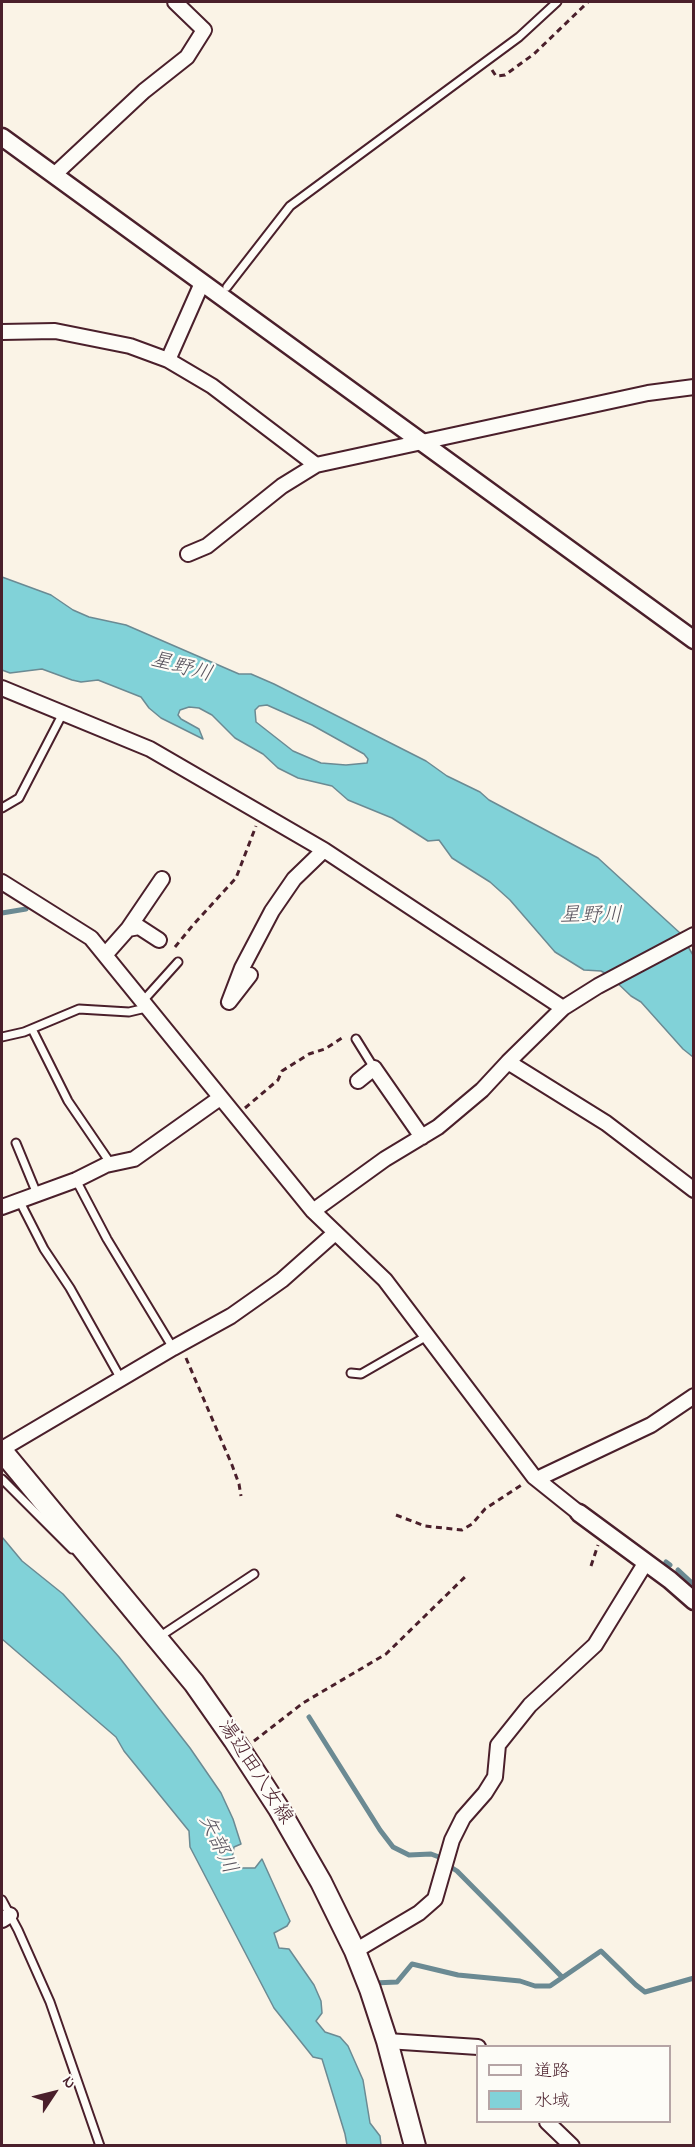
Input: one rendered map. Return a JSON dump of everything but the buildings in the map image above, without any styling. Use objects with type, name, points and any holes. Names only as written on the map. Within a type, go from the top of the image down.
[{"type":"main road","name":"湯辺田八女線","points":[[2,1450],[194,1683],[279,1809],[321,1882],[370,1989],[387,2041],[415,2145]]},
{"type":"street","points":[[54,176],[144,91],[187,57],[204,30],[175,2]]},
{"type":"street","points":[[2,137],[693,640]]},
{"type":"street","points":[[168,360],[202,284]]},
{"type":"street","points":[[2,332],[55,331],[130,346],[168,360],[212,386],[316,465]]},
{"type":"street","points":[[188,554],[207,546],[282,486],[316,465],[648,393],[693,387]]},
{"type":"street","points":[[2,688],[150,749],[324,850],[563,1008]]},
{"type":"street","points":[[250,975],[229,1002],[242,968],[272,911],[294,879],[324,850]]},
{"type":"street","points":[[105,955],[128,929],[162,879]]},
{"type":"street","points":[[2,882],[91,938],[313,1211],[385,1280],[536,1478],[579,1513],[670,1580],[693,1601]]},
{"type":"street","points":[[128,929],[139,927],[159,940]]},
{"type":"street","points":[[313,1211],[385,1160],[438,1127],[482,1090],[563,1008],[598,986],[693,935]]},
{"type":"street","points":[[508,1062],[606,1123],[693,1190]]},
{"type":"street","points":[[358,1081],[374,1068],[422,1137]]},
{"type":"street","points":[[2,1207],[76,1180],[111,1164],[134,1159],[220,1098]]},
{"type":"street","points":[[2,1450],[231,1316],[282,1280],[335,1233]]},
{"type":"street","points":[[536,1478],[651,1425],[693,1396]]},
{"type":"street","points":[[355,1952],[419,1913],[435,1899],[452,1840],[463,1818],[486,1793],[495,1777],[498,1745],[530,1705],[595,1645],[646,1562]]},
{"type":"street","points":[[387,2041],[476,2047]]},
{"type":"street","points":[[549,2123],[572,2145]]},
{"type":"lane","points":[[227,287],[290,206],[519,37],[557,2]]},
{"type":"lane","points":[[2,808],[19,798],[63,713]]},
{"type":"lane","points":[[2,1037],[32,1029],[80,1009],[129,1012],[144,1005],[178,962]]},
{"type":"lane","points":[[32,1029],[68,1101],[111,1164]]},
{"type":"lane","points":[[356,1040],[374,1068]]},
{"type":"lane","points":[[16,1143],[37,1194]]},
{"type":"lane","points":[[76,1180],[107,1239],[177,1346]]},
{"type":"lane","points":[[19,1200],[44,1249],[70,1288],[121,1379]]},
{"type":"lane","points":[[351,1372],[361,1374],[427,1336]]},
{"type":"lane","points":[[2,1479],[65,1543],[111,1583]]},
{"type":"lane","points":[[157,1638],[254,1574]]},
{"type":"lane","points":[[2,1900],[6,1918],[50,2002],[100,2145]]},
{"type":"path","points":[[486,61],[496,76],[505,75],[534,54],[588,2]]},
{"type":"path","points":[[175,947],[192,925],[236,878],[261,814]]},
{"type":"path","points":[[235,1116],[278,1080],[282,1071],[309,1054],[325,1049],[345,1036],[356,1040]]},
{"type":"path","points":[[177,1346],[232,1465],[241,1496]]},
{"type":"path","points":[[396,1515],[425,1526],[462,1530],[472,1524],[485,1509],[536,1478]]},
{"type":"path","points":[[241,1751],[303,1703],[386,1654],[468,1574]]},
{"type":"water","name":"星野川","points":[[2,577],[51,595],[73,610],[89,617],[126,625],[239,674],[251,674],[426,761],[447,776],[480,792],[489,800],[598,858],[680,933],[693,955],[693,1057],[641,1002],[631,996],[610,976],[601,971],[584,970],[555,952],[510,900],[490,882],[452,858],[439,840],[428,841],[392,818],[348,800],[332,786],[298,778],[278,768],[263,754],[235,738],[212,715],[199,708],[189,707],[180,710],[178,715],[199,729],[203,739],[161,718],[141,697],[98,680],[81,682],[42,669],[10,673],[2,670]],"holes":[[[267,705],[312,725],[364,754],[368,759],[367,763],[346,765],[321,763],[293,751],[256,722],[255,710],[259,706]]]},
{"type":"water","name":"矢部川","points":[[2,1537],[22,1561],[63,1594],[119,1657],[190,1748],[221,1793],[241,1844],[234,1847],[232,1858],[241,1868],[255,1868],[262,1859],[290,1921],[287,1926],[274,1933],[279,1948],[289,1949],[314,1985],[321,2001],[322,2013],[316,2021],[325,2032],[340,2037],[348,2046],[363,2080],[370,2123],[380,2136],[381,2145],[347,2145],[322,2059],[313,2057],[274,2008],[190,1847],[189,1831],[124,1751],[116,1737],[2,1639]]},
{"type":"waterway","points":[[2,913],[26,909]]},
{"type":"waterway","points":[[666,1562],[670,1565]]},
{"type":"waterway","points":[[678,1570],[694,1585]]},
{"type":"waterway","points":[[309,1717],[393,1847],[409,1855],[431,1854],[439,1857]]},
{"type":"waterway","points":[[449,1866],[457,1871],[562,1977]]},
{"type":"waterway","points":[[374,1983],[397,1982],[412,1964],[458,1975],[550,1986],[601,1951],[645,1992],[694,1978]]}]
